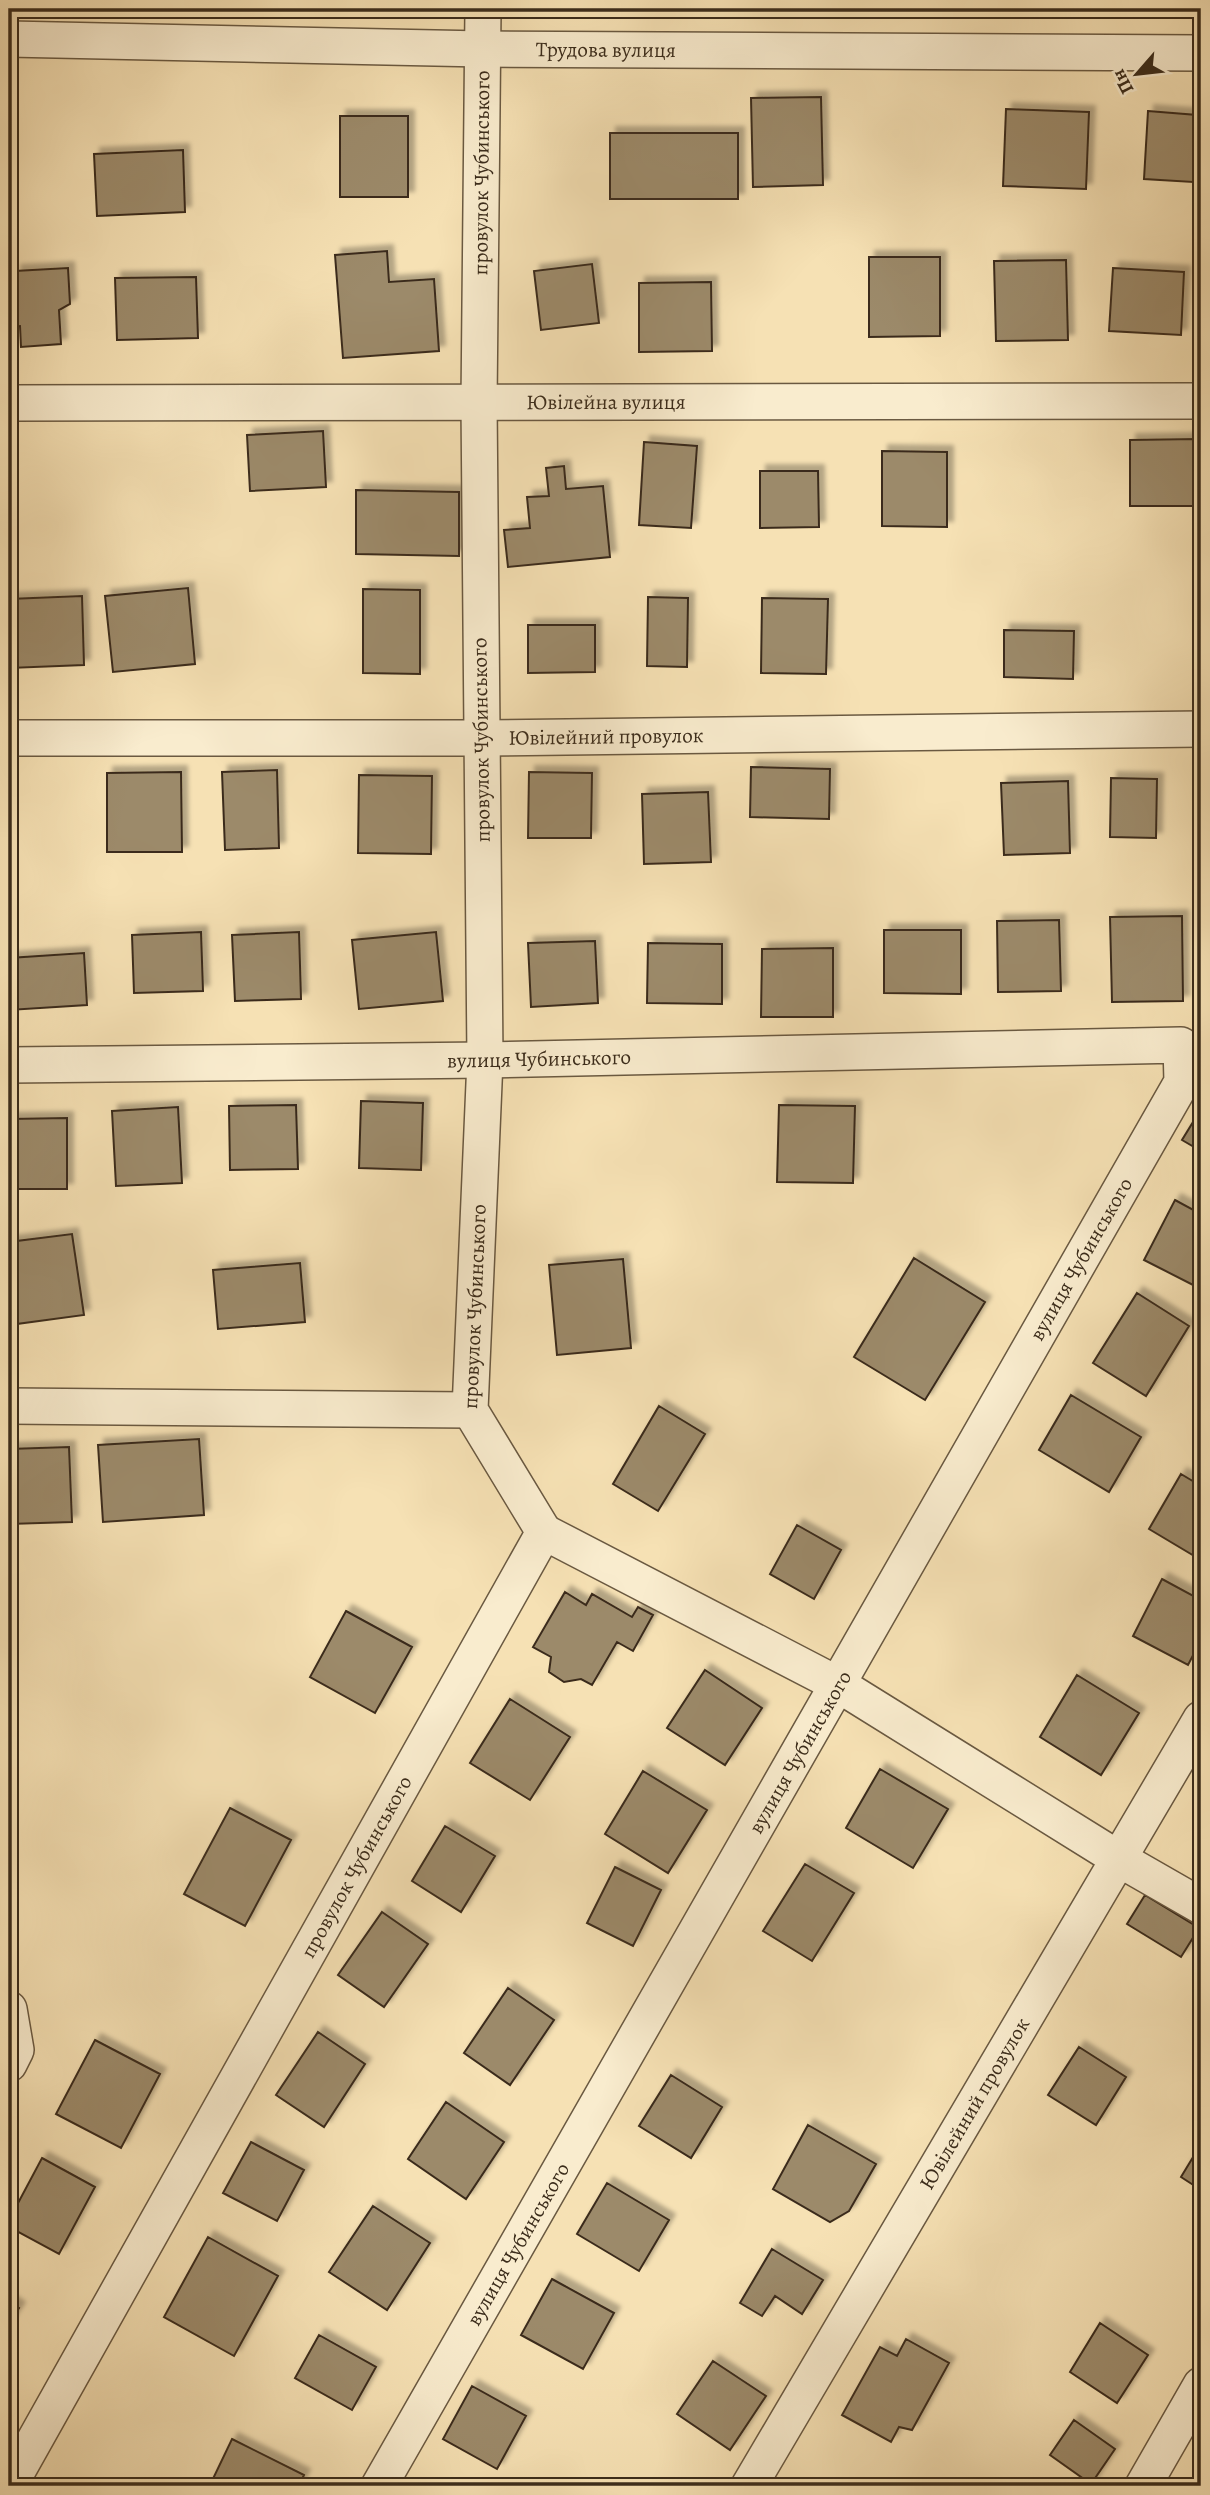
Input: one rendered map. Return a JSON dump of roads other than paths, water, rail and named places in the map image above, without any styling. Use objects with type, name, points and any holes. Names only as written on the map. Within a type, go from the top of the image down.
[{"type":"street","name":"провулок Чубинського","points":[[9,2486],[544,1532],[470,1410],[485,1060],[479,403],[483,9]]},
{"type":"street","name":"Трудова вулиця","points":[[9,39],[483,49],[1201,53]]},
{"type":"street","name":"Ювілейна вулиця","points":[[9,403],[1201,401]]},
{"type":"street","name":"Ювілейний провулок","points":[[9,738],[481,738],[1201,729]]},
{"type":"street","name":"вулиця Чубинського","points":[[9,1065],[485,1060],[1181,1045],[1182,1082],[379,2486]]},
{"type":"street","points":[[9,1406],[470,1410]]},
{"type":"street","points":[[544,1532],[839,1685],[1119,1859],[1201,1906]]},
{"type":"street","name":"Ювілейний провулок","points":[[749,2486],[1201,1719]]},
{"type":"street","points":[[9,2009],[16,2050],[9,2064]]},
{"type":"street","points":[[1143,2486],[1201,2385]]}]
